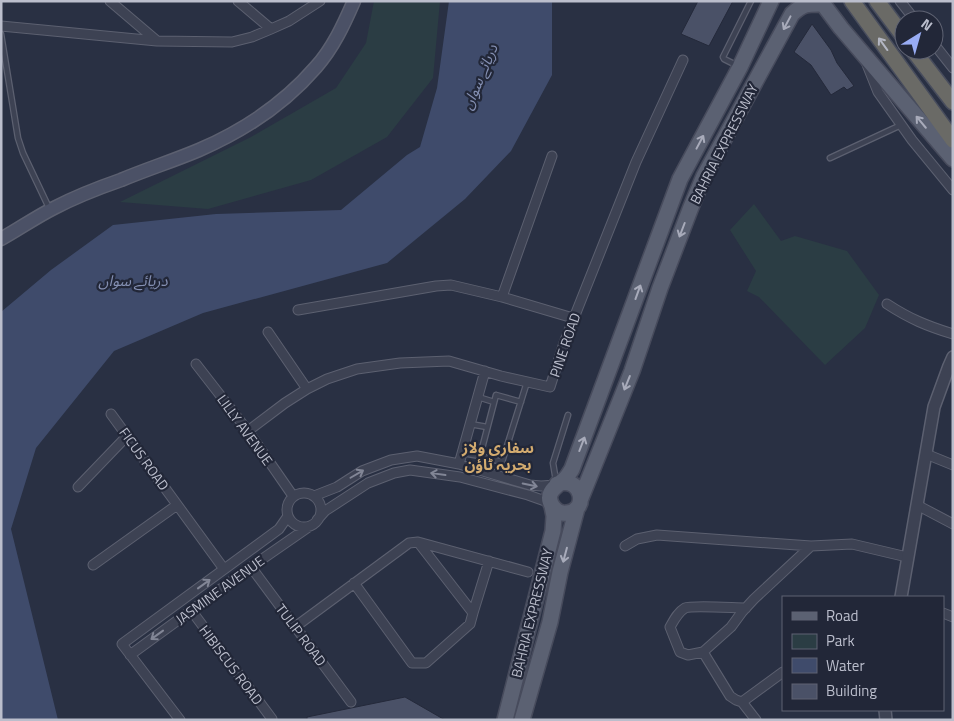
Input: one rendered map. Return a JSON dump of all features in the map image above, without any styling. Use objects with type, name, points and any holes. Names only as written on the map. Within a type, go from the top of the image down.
[{"type":"highway","points":[[852,1],[953,140]]},
{"type":"highway","points":[[877,1],[894,24]]},
{"type":"highway","points":[[922,60],[953,102]]},
{"type":"main road","points":[[1,239],[50,210],[121,179],[201,150],[238,131],[265,113],[292,92],[317,66],[341,30],[354,1]]},
{"type":"main road","name":"BAHRIA EXPRESSWAY","points":[[557,484],[572,469],[680,179],[740,67],[772,1]]},
{"type":"main road","name":"BAHRIA EXPRESSWAY","points":[[522,720],[550,622],[560,572],[579,503],[632,371],[660,288],[704,176],[792,14],[800,7],[822,3],[953,159]]},
{"type":"main road","points":[[566,482],[578,489],[579,503],[573,511],[561,513],[552,506],[550,496],[557,484],[566,482]]},
{"type":"main road","name":"BAHRIA EXPRESSWAY","points":[[505,720],[553,531],[554,516],[552,506]]},
{"type":"street","points":[[110,1],[157,41]]},
{"type":"street","points":[[238,1],[271,29]]},
{"type":"street","points":[[1,26],[157,41],[232,42],[252,37],[289,21],[320,1]]},
{"type":"street","points":[[864,55],[878,92],[901,125],[953,190]]},
{"type":"street","points":[[944,57],[953,68]]},
{"type":"street","name":"PINE ROAD","points":[[248,431],[285,403],[327,379],[358,369],[400,362],[449,361],[550,387],[573,318],[636,162],[683,60]]},
{"type":"street","points":[[502,297],[552,156]]},
{"type":"street","points":[[298,310],[436,286],[451,286],[502,297],[573,318]]},
{"type":"street","points":[[887,304],[903,315],[927,326],[953,334]]},
{"type":"street","points":[[268,332],[307,389]]},
{"type":"street","points":[[902,596],[934,407],[949,374],[953,357]]},
{"type":"street","name":"LILLY AVENUE","points":[[196,364],[248,431],[293,496]]},
{"type":"street","points":[[459,464],[485,371]]},
{"type":"street","name":"FICUS ROAD","points":[[111,414],[224,569]]},
{"type":"street","points":[[78,487],[127,436]]},
{"type":"street","points":[[926,454],[953,465]]},
{"type":"street","points":[[314,496],[337,487],[362,471],[391,460],[417,456],[459,464],[530,485],[557,484]]},
{"type":"street","name":"JASMINE AVENUE","points":[[288,516],[279,529],[122,644],[130,655],[250,567],[314,523],[325,512],[368,483],[394,473],[410,470],[460,477],[528,495],[552,506]]},
{"type":"street","points":[[306,493],[314,496],[320,503],[321,512],[314,523],[302,527],[293,523],[288,516],[287,508],[293,496],[306,493]]},
{"type":"street","name":"FICUS ROAD","points":[[93,565],[177,505]]},
{"type":"street","points":[[917,505],[953,524]]},
{"type":"street","points":[[625,546],[637,539],[657,535],[811,546],[852,544],[908,557]]},
{"type":"street","points":[[418,542],[473,613]]},
{"type":"street","points":[[295,627],[409,543],[418,542],[528,572]]},
{"type":"street","points":[[746,608],[695,606],[686,608],[676,616],[670,626],[680,652],[688,656],[703,652],[731,627],[746,608],[811,546]]},
{"type":"street","points":[[354,583],[412,663],[426,663],[470,624],[489,561]]},
{"type":"street","name":"TULIP ROAD","points":[[250,567],[351,702]]},
{"type":"street","name":"HIBISCUS ROAD","points":[[191,610],[272,719]]},
{"type":"street","points":[[703,652],[730,696],[742,702],[754,719]]},
{"type":"street","points":[[130,655],[180,720]]},
{"type":"street","points":[[742,702],[782,673]]},
{"type":"lane","points":[[740,67],[724,59],[723,56],[751,1]]},
{"type":"lane","points":[[1,34],[18,138],[50,210]]},
{"type":"lane","points":[[830,158],[901,125]]},
{"type":"lane","points":[[462,452],[502,462],[527,382]]},
{"type":"lane","points":[[480,456],[496,395],[520,402]]},
{"type":"lane","points":[[478,397],[494,402]]},
{"type":"lane","points":[[557,484],[553,463],[568,415]]},
{"type":"lane","points":[[470,424],[487,428]]},
{"type":"green space","points":[[374,1],[440,1],[433,78],[387,137],[311,180],[208,209],[120,202],[251,137],[336,88],[366,43]]},
{"type":"green space","points":[[754,204],[781,241],[795,236],[847,251],[879,295],[865,328],[825,365],[759,297],[747,291],[756,271],[730,230]]},
{"type":"water","name":"دریائے سواں","points":[[449,1],[552,1],[552,75],[511,151],[465,199],[387,263],[203,313],[114,351],[36,448],[11,529],[58,720],[1,720],[1,312],[51,270],[113,225],[216,214],[341,210],[407,155],[420,147],[437,88]]},
{"type":"building","points":[[698,1],[733,1],[709,46],[681,34]]},
{"type":"building","points":[[812,24],[854,86],[847,90],[844,87],[831,95],[811,65],[794,52]]},
{"type":"building","points":[[405,697],[445,720],[307,720],[307,717]]},
{"type":"district","name":"سفاری ولاز بحریہ ٹاؤن","points":[[498,456]]}]
